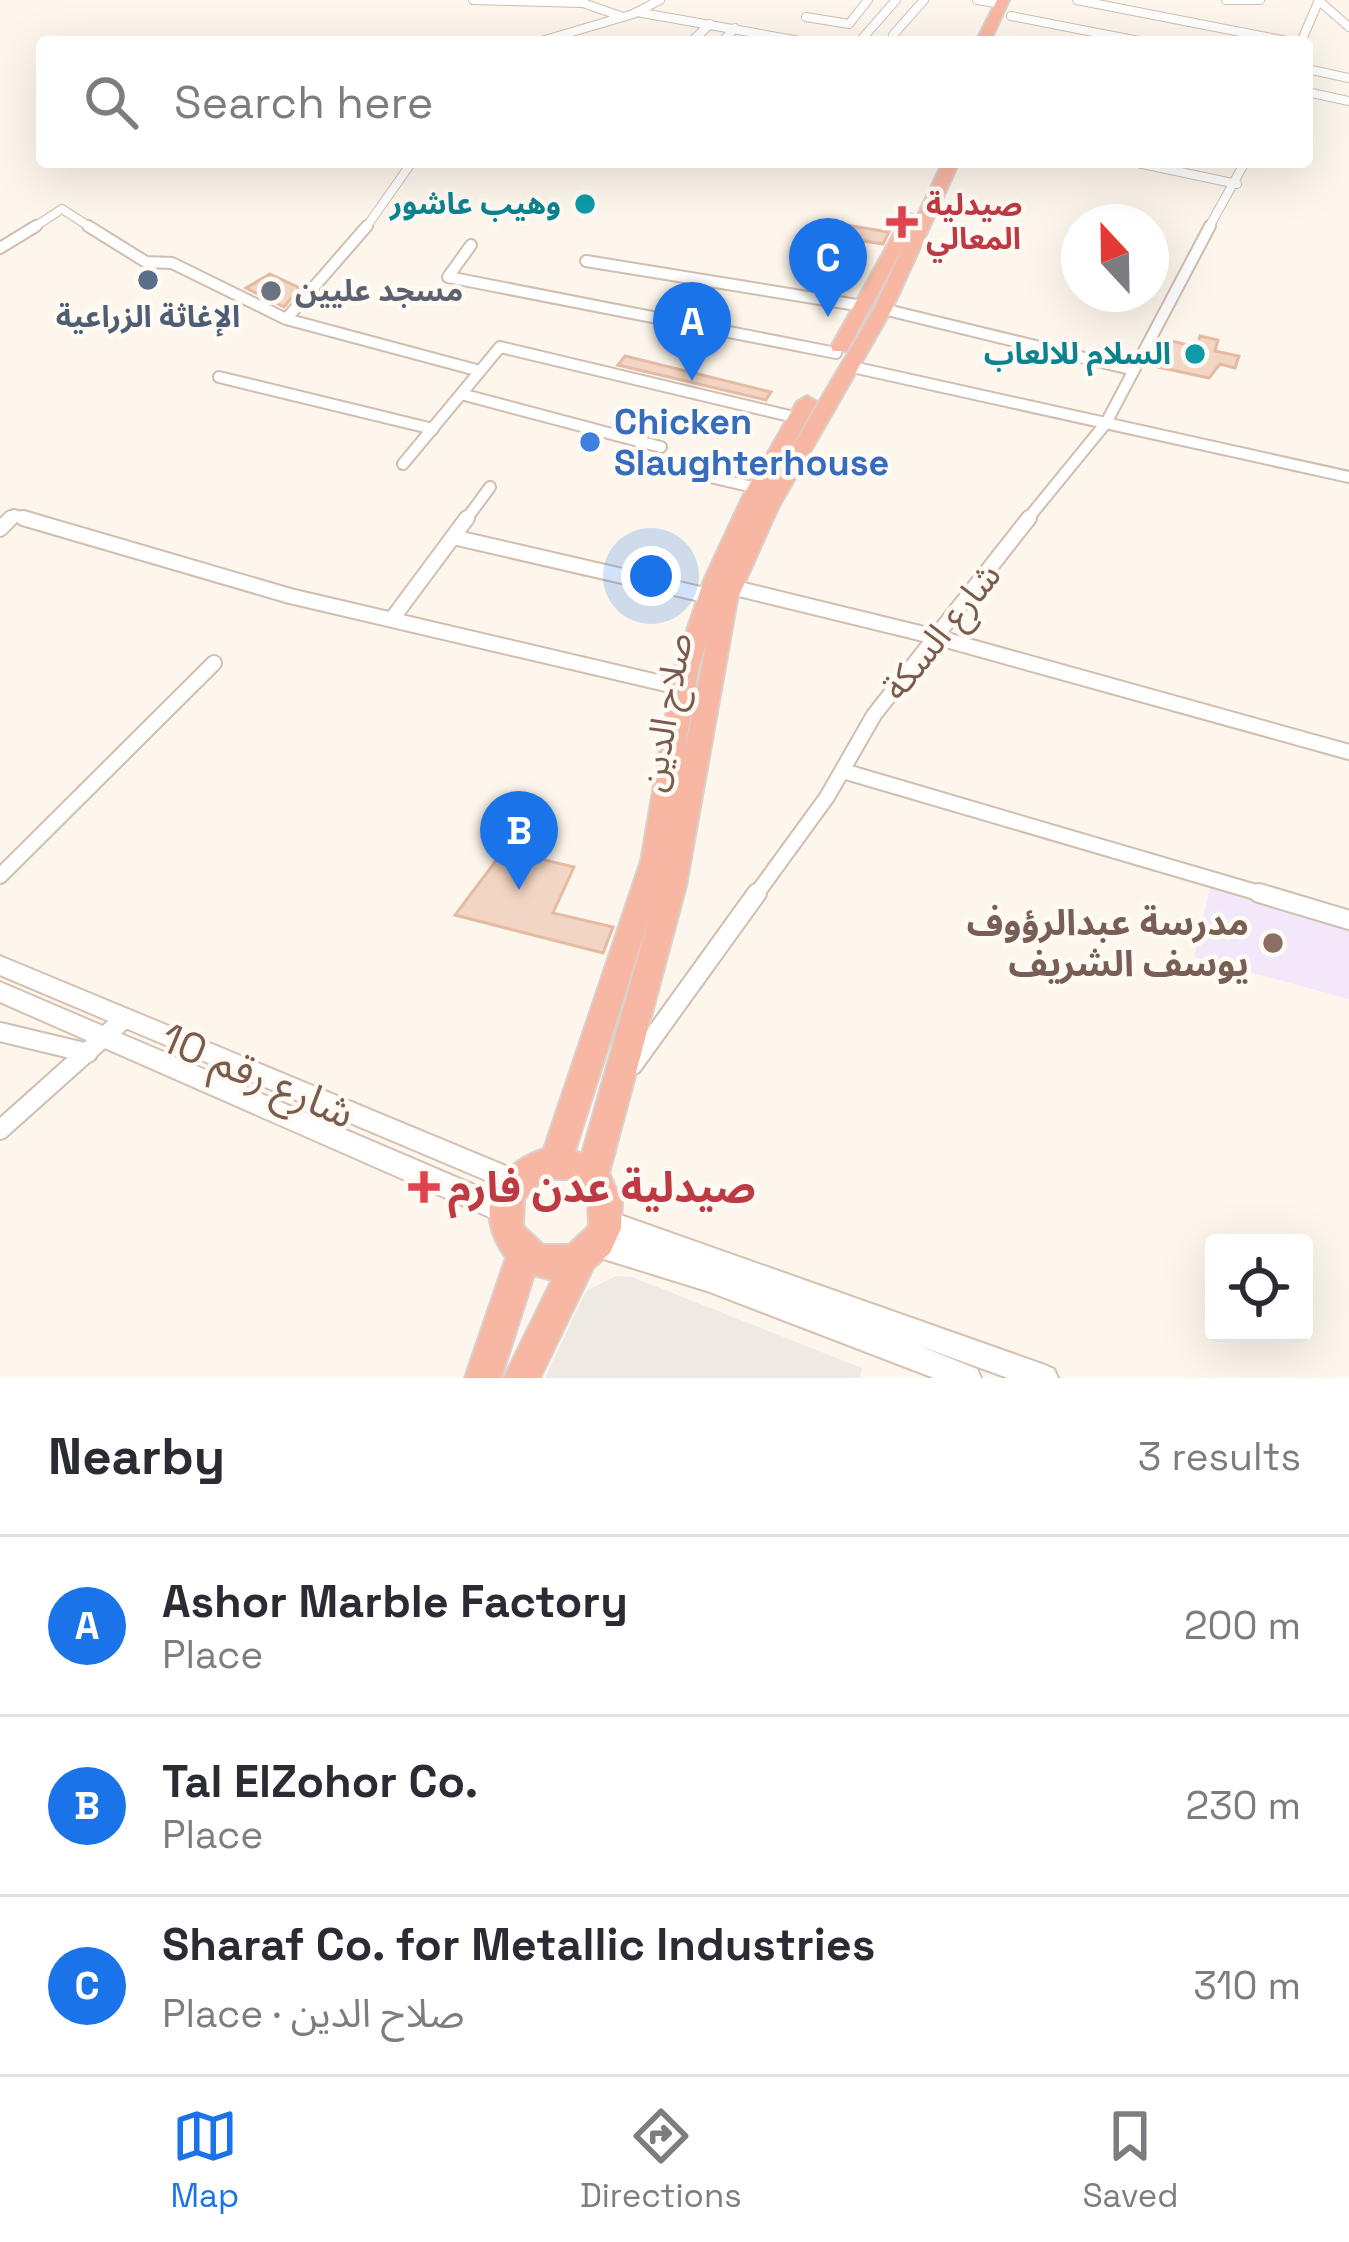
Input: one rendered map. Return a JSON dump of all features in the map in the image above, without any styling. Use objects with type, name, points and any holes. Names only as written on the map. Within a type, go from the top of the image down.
[{"type":"highway","points":[[986,36],[1005,6],[1018,0]]},
{"type":"highway","points":[[999,36],[1005,6]]},
{"type":"highway","name":"صلاح الدين","points":[[873,307],[932,168]]},
{"type":"highway","name":"صلاح الدين","points":[[592,1174],[672,886],[720,592],[948,168]]},
{"type":"highway","name":"صلاح الدين","points":[[555,1163],[654,861],[683,688],[757,488],[798,418],[842,359]]},
{"type":"highway","points":[[522,1378],[594,1240],[603,1188],[592,1174],[555,1163],[530,1171],[511,1197],[506,1228],[524,1254],[554,1263],[594,1240]]},
{"type":"highway","points":[[483,1378],[524,1254]]},
{"type":"main road","name":"شارع رقم 10","points":[[0,965],[511,1197]]},
{"type":"main road","name":"شارع رقم 10","points":[[0,992],[96,1046],[511,1197]]},
{"type":"main road","points":[[594,1240],[968,1378]]},
{"type":"main road","points":[[594,1240],[1045,1378]]},
{"type":"street","points":[[473,0],[583,3],[623,16]]},
{"type":"street","points":[[558,36],[637,12],[660,0]]},
{"type":"street","points":[[806,17],[849,24],[868,0]]},
{"type":"street","points":[[864,36],[896,0]]},
{"type":"street","points":[[893,35],[924,0]]},
{"type":"street","points":[[977,0],[1121,36]]},
{"type":"street","points":[[1077,0],[1265,36]]},
{"type":"street","points":[[1139,12],[1144,0]]},
{"type":"street","points":[[1226,0],[1260,0]]},
{"type":"street","points":[[1305,0],[1319,0],[1346,22]]},
{"type":"street","points":[[1300,36],[1319,0]]},
{"type":"street","points":[[637,12],[776,36]]},
{"type":"street","points":[[698,36],[710,24]]},
{"type":"street","points":[[728,36],[735,28]]},
{"type":"street","points":[[1313,70],[1349,78]]},
{"type":"street","points":[[1313,96],[1349,104]]},
{"type":"street","points":[[286,319],[366,227],[408,168]]},
{"type":"street","points":[[1162,168],[1238,184]]},
{"type":"street","name":"شارع السكة","points":[[615,1088],[843,771],[874,715],[932,636],[1106,423],[1130,369],[1243,168]]},
{"type":"street","points":[[0,248],[62,209],[146,262],[172,263],[286,319],[480,371]]},
{"type":"street","points":[[470,244],[448,277],[842,359],[1349,476]]},
{"type":"street","points":[[586,261],[873,307],[1130,369]]},
{"type":"street","points":[[403,464],[500,346],[798,418]]},
{"type":"street","points":[[219,376],[433,429]]},
{"type":"street","points":[[461,394],[661,447]]},
{"type":"street","points":[[656,464],[757,488]]},
{"type":"street","points":[[392,619],[490,487]]},
{"type":"street","points":[[0,529],[7,512],[255,587],[683,688]]},
{"type":"street","points":[[453,537],[932,636],[1349,752]]},
{"type":"street","points":[[0,876],[214,663]]},
{"type":"street","points":[[843,771],[1349,920]]},
{"type":"street","points":[[0,1130],[124,1019]]},
{"type":"street","points":[[0,1032],[96,1046]]},
{"type":"shaded area","name":"مدرسة عبدالرؤوف يوسف الشريف","points":[[1210,887],[1349,929],[1349,999],[1194,957]]},
{"type":"shaded area","points":[[616,1276],[632,1277],[862,1368],[860,1378],[545,1378],[586,1291]]},
{"type":"building","points":[[839,224],[889,232],[883,244],[833,236]]},
{"type":"building","name":"مسجد عليين","points":[[270,274],[300,288],[284,307],[246,288]]},
{"type":"building","name":"السلام للالعاب","points":[[1200,336],[1218,340],[1215,351],[1239,356],[1235,368],[1220,364],[1209,378],[1157,367],[1167,340],[1197,347]]},
{"type":"building","points":[[625,356],[771,392],[766,400],[618,365]]},
{"type":"building","points":[[504,850],[574,867],[553,913],[613,927],[603,953],[455,915]]},
{"type":"place","name":"وهيب عاشور","points":[[585,204]]},
{"type":"place","name":"صيدلية المعالي","points":[[902,222]]},
{"type":"place","name":"الإغاثة الزراعية","points":[[148,280]]},
{"type":"place","name":"مسجد عليين","points":[[271,291]]},
{"type":"place","name":"Sharaf Co. for Metallic Industries","points":[[828,317]]},
{"type":"place","name":"السلام للالعاب","points":[[1195,354]]},
{"type":"place","name":"Ashor Marble Factory","points":[[692,381]]},
{"type":"place","name":"Chicken Slaughterhouse","points":[[590,442]]},
{"type":"place","name":"Tal ElZohor Co.","points":[[519,890]]},
{"type":"place","name":"مدرسة عبدالرؤوف يوسف الشريف","points":[[1273,943]]},
{"type":"place","name":"صيدلية عدن فارم","points":[[424,1187]]}]
